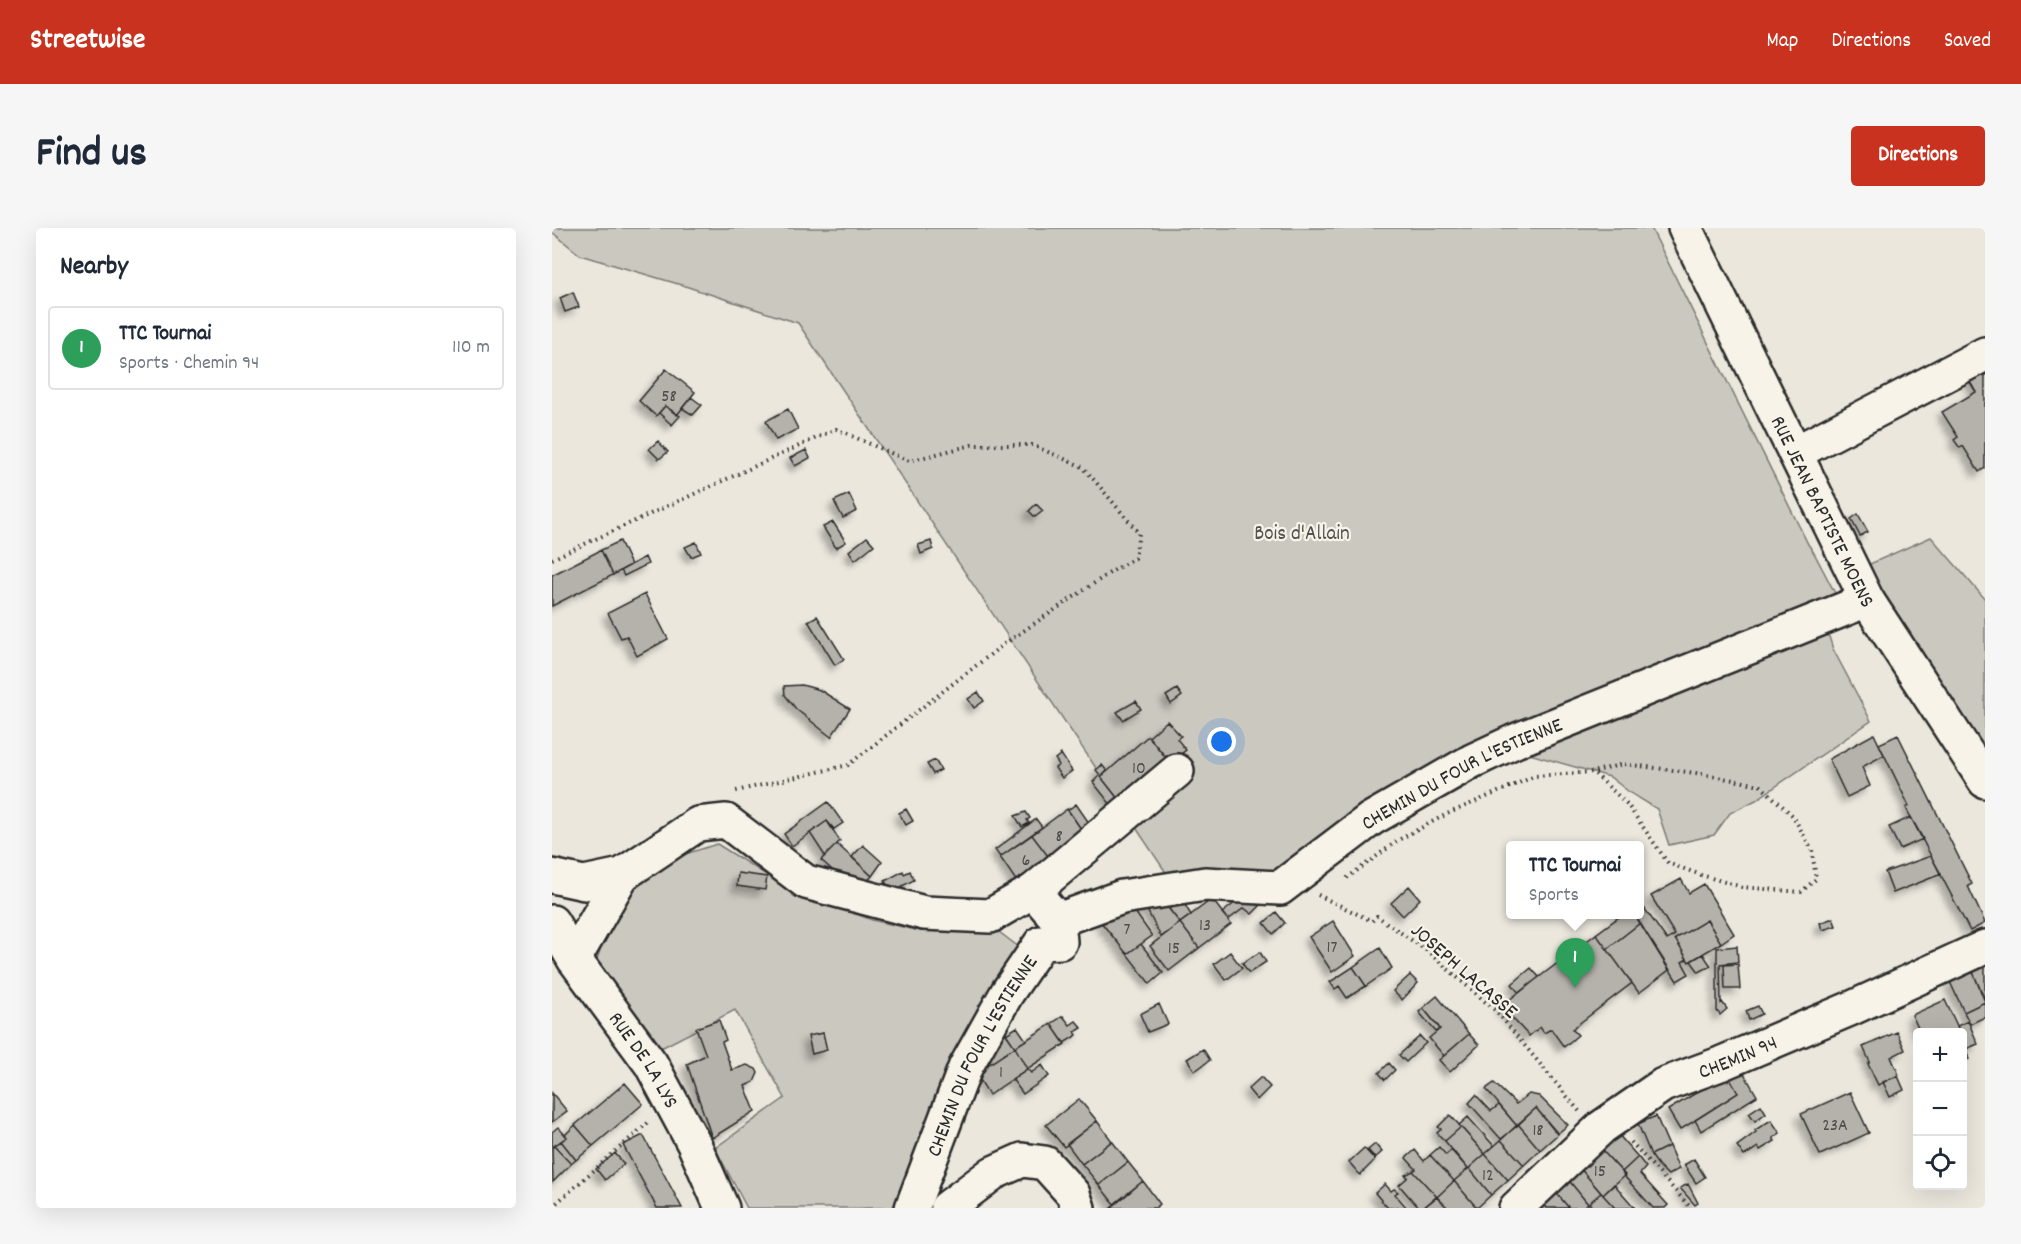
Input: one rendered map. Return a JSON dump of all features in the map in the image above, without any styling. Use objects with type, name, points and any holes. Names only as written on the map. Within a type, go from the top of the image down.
[{"type":"street","name":"RUE JEAN BAPTISTE MOENS","points":[[1685,228],[1867,600],[1985,781]]},
{"type":"street","points":[[1795,453],[1985,354]]},
{"type":"street","name":"CHEMIN DU FOUR L'ESTIENNE","points":[[1281,888],[1371,819],[1472,761],[1515,741],[1867,600]]},
{"type":"street","points":[[552,876],[584,883],[622,875],[698,824],[726,821],[806,882],[924,913],[990,916],[1032,891],[1177,771]]},
{"type":"street","points":[[574,959],[622,875]]},
{"type":"street","points":[[1032,891],[1058,920],[1122,897],[1205,884],[1281,888]]},
{"type":"street","name":"CHEMIN DU FOUR L'ESTIENNE","points":[[912,1208],[965,1068],[1007,993],[1041,943],[1060,942],[1058,920]]},
{"type":"street","name":"RUE DE LA LYS","points":[[552,922],[574,959],[651,1065],[694,1144],[722,1208]]},
{"type":"street","name":"CHEMIN 94","points":[[1516,1208],[1605,1126],[1663,1085],[1720,1064],[1830,1017],[1985,947]]},
{"type":"street","points":[[947,1208],[993,1173],[1022,1160],[1045,1163],[1073,1194],[1078,1208]]},
{"type":"path","points":[[552,559],[836,429],[909,460],[972,445],[1032,445],[1083,467],[1138,533],[1135,558],[1004,644],[848,765],[712,796],[698,824]]},
{"type":"path","points":[[1342,881],[1400,839],[1447,814],[1535,776],[1593,772],[1623,764],[1696,773],[1760,785],[1793,816],[1812,850],[1816,879],[1801,892],[1742,887],[1668,863],[1627,804],[1593,772]]},
{"type":"path","name":"JOSEPH LACASSE","points":[[1281,888],[1318,895],[1372,921],[1377,916],[1427,951],[1497,1012],[1605,1126],[1691,1208]]},
{"type":"path","points":[[1318,895],[1326,891]]},
{"type":"path","points":[[552,1208],[671,1103]]},
{"type":"green space","name":"Bois d'Allain","points":[[552,228],[1651,228],[1808,544],[1836,595],[1824,621],[1833,649],[1871,721],[1756,800],[1730,813],[1714,835],[1669,845],[1657,809],[1610,777],[1526,753],[1280,888],[1177,889],[798,323],[580,255],[552,232]]},
{"type":"green space","points":[[1931,537],[1985,599],[1985,757],[1863,567]]},
{"type":"green space","points":[[717,844],[781,884],[872,920],[916,930],[999,932],[1020,948],[945,1079],[893,1208],[747,1208],[715,1148],[785,1098],[735,1010],[661,1048],[597,960],[611,919],[651,865]]},
{"type":"building","points":[[573,292],[579,307],[565,312],[560,298]]},
{"type":"building","points":[[1985,368],[1985,468],[1979,472],[1963,446],[1960,448],[1954,440],[1958,437],[1942,412],[1976,392],[1968,379]]},
{"type":"building","points":[[666,369],[695,392],[677,415],[665,406],[656,416],[639,401]]},
{"type":"building","points":[[691,397],[702,405],[693,415],[682,408]]},
{"type":"building","points":[[665,406],[680,416],[672,425],[659,413]]},
{"type":"building","points":[[788,409],[798,429],[776,440],[766,421]]},
{"type":"building","points":[[658,441],[668,452],[659,459],[649,449]]},
{"type":"building","points":[[806,450],[810,458],[795,466],[790,458]]},
{"type":"building","points":[[849,494],[857,511],[843,518],[834,501]]},
{"type":"building","points":[[1036,504],[1043,511],[1035,517],[1029,511]]},
{"type":"building","points":[[1858,514],[1868,532],[1860,536],[1851,519]]},
{"type":"building","points":[[833,522],[846,542],[836,548],[823,527]]},
{"type":"building","points":[[867,537],[874,545],[855,560],[849,551]]},
{"type":"building","points":[[620,541],[631,565],[613,575],[601,550]]},
{"type":"building","points":[[931,541],[933,549],[921,554],[918,545]]},
{"type":"building","points":[[696,542],[701,553],[691,557],[685,547]]},
{"type":"building","points":[[601,550],[613,575],[552,606],[552,575]]},
{"type":"building","points":[[645,557],[648,564],[624,576],[621,570]]},
{"type":"building","points":[[645,594],[668,639],[637,656],[627,636],[621,638],[608,613]]},
{"type":"building","points":[[817,616],[844,659],[835,665],[808,621]]},
{"type":"building","points":[[802,685],[820,690],[850,709],[831,737],[796,709],[785,695],[784,686]]},
{"type":"building","points":[[1177,689],[1182,696],[1171,704],[1166,696]]},
{"type":"building","points":[[978,692],[984,701],[974,708],[968,699]]},
{"type":"building","points":[[1136,701],[1141,709],[1123,720],[1117,712]]},
{"type":"building","points":[[1167,721],[1181,736],[1177,739],[1186,750],[1170,762],[1149,737]]},
{"type":"building","points":[[1874,734],[1884,755],[1862,767],[1870,786],[1847,797],[1829,759]]},
{"type":"building","points":[[1898,735],[1972,884],[1968,886],[1985,923],[1970,931],[1906,808],[1909,806],[1879,744]]},
{"type":"building","points":[[1148,736],[1171,764],[1123,805],[1101,777]]},
{"type":"building","points":[[1061,754],[1072,771],[1062,778],[1055,768],[1059,765],[1055,759]]},
{"type":"building","points":[[935,760],[941,770],[933,774],[927,764]]},
{"type":"building","points":[[1102,765],[1107,771],[1101,777],[1122,804],[1115,810],[1093,782],[1100,775],[1096,770]]},
{"type":"building","points":[[828,802],[843,823],[834,829],[827,821],[792,846],[784,834]]},
{"type":"building","points":[[1076,804],[1094,830],[1086,836],[1068,810]]},
{"type":"building","points":[[906,809],[913,821],[906,825],[899,813]]},
{"type":"building","points":[[1067,809],[1086,836],[1051,860],[1032,835]]},
{"type":"building","points":[[1026,812],[1030,818],[1027,820],[1029,823],[1022,827],[1015,816]]},
{"type":"building","points":[[1911,817],[1923,839],[1900,849],[1889,827]]},
{"type":"building","points":[[1036,819],[1042,827],[1000,857],[995,850]]},
{"type":"building","points":[[827,821],[840,841],[825,856],[810,833]]},
{"type":"building","points":[[1032,835],[1051,860],[1019,885],[1000,857]]},
{"type":"building","points":[[837,844],[872,876],[857,892],[821,860]]},
{"type":"building","points":[[863,845],[882,862],[872,876],[852,857]]},
{"type":"building","points":[[1931,856],[1941,874],[1893,893],[1885,872]]},
{"type":"building","points":[[903,871],[904,874],[910,871],[914,880],[891,892],[885,881]]},
{"type":"building","points":[[738,873],[767,877],[765,890],[737,886]]},
{"type":"building","points":[[1681,879],[1689,893],[1704,884],[1734,934],[1721,943],[1707,920],[1675,939],[1687,959],[1682,962],[1689,974],[1677,981],[1637,919],[1644,919],[1644,908],[1667,940],[1675,935],[1651,896]]},
{"type":"building","points":[[1409,886],[1420,899],[1403,916],[1391,903]]},
{"type":"building","points":[[1181,898],[1191,915],[1180,923],[1166,905]]},
{"type":"building","points":[[1161,899],[1180,923],[1161,937],[1147,910],[1142,912],[1138,902]]},
{"type":"building","points":[[1212,899],[1231,924],[1199,948],[1180,923]]},
{"type":"building","points":[[1236,902],[1264,902],[1252,914],[1244,908],[1228,920],[1222,913]]},
{"type":"building","points":[[1133,909],[1152,936],[1127,954],[1100,921]]},
{"type":"building","points":[[1276,912],[1285,923],[1273,934],[1264,923]]},
{"type":"building","points":[[1833,918],[1836,926],[1822,930],[1820,923]]},
{"type":"building","points":[[1616,919],[1637,919],[1640,923],[1607,949],[1596,934]]},
{"type":"building","points":[[1707,920],[1721,943],[1689,962],[1675,939]]},
{"type":"building","points":[[1333,921],[1355,956],[1332,972],[1309,937]]},
{"type":"building","points":[[1180,923],[1199,948],[1169,971],[1150,946]]},
{"type":"building","points":[[1640,923],[1669,970],[1639,993],[1607,949]]},
{"type":"building","points":[[1596,934],[1632,983],[1572,1029],[1578,1035],[1564,1047],[1551,1029],[1544,1033],[1540,1027],[1529,1036],[1501,1006]]},
{"type":"building","points":[[1141,944],[1163,973],[1150,984],[1127,954]]},
{"type":"building","points":[[1737,946],[1738,962],[1720,964],[1721,1003],[1727,1009],[1720,1015],[1717,1011],[1717,948]]},
{"type":"building","points":[[1380,948],[1392,968],[1366,986],[1353,967]]},
{"type":"building","points":[[1230,952],[1242,968],[1226,980],[1214,964]]},
{"type":"building","points":[[1260,952],[1266,962],[1249,973],[1242,963]]},
{"type":"building","points":[[1703,954],[1711,966],[1699,972],[1691,961]]},
{"type":"building","points":[[1738,964],[1740,989],[1725,989],[1724,965]]},
{"type":"building","points":[[1985,966],[1985,1000],[1973,972]]},
{"type":"building","points":[[1353,967],[1366,986],[1347,998],[1339,986],[1335,989],[1330,982]]},
{"type":"building","points":[[1531,968],[1539,977],[1519,993],[1512,984]]},
{"type":"building","points":[[1973,972],[1985,1002],[1964,1012],[1950,982]]},
{"type":"building","points":[[1410,975],[1418,983],[1402,1000],[1393,991]]},
{"type":"building","points":[[1437,996],[1469,1034],[1444,1056],[1429,1038],[1440,1029],[1423,1008]]},
{"type":"building","points":[[1945,1000],[1958,1028],[1918,1028],[1912,1015]]},
{"type":"building","points":[[1985,1002],[1985,1017],[1970,1024],[1964,1012]]},
{"type":"building","points":[[1159,1004],[1168,1024],[1148,1032],[1140,1014]]},
{"type":"building","points":[[1758,1006],[1762,1014],[1749,1020],[1746,1011]]},
{"type":"building","points":[[1423,1008],[1440,1029],[1436,1032],[1419,1012]]},
{"type":"building","points":[[1063,1016],[1070,1025],[1076,1021],[1082,1028],[1075,1032],[1077,1035],[1064,1043],[1051,1024]]},
{"type":"building","points":[[719,1020],[726,1040],[722,1042],[732,1070],[747,1065],[756,1069],[758,1073],[754,1082],[745,1086],[755,1111],[712,1138],[687,1064],[706,1055],[696,1028]]},
{"type":"building","points":[[1968,1021],[1978,1044],[1967,1049],[1967,1028],[1957,1026]]},
{"type":"building","points":[[1051,1024],[1065,1044],[1027,1069],[1015,1047]]},
{"type":"building","points":[[1001,1026],[1015,1047],[976,1073]]},
{"type":"building","points":[[1017,1027],[1026,1040],[1015,1047],[1006,1034]]},
{"type":"building","points":[[1897,1032],[1905,1050],[1891,1057],[1899,1075],[1878,1085],[1863,1047]]},
{"type":"building","points":[[823,1033],[827,1050],[812,1054],[808,1036]]},
{"type":"building","points":[[1469,1034],[1479,1045],[1450,1072],[1439,1060]]},
{"type":"building","points":[[1420,1036],[1426,1043],[1406,1062],[1399,1055]]},
{"type":"building","points":[[1015,1047],[1027,1069],[989,1095],[976,1073]]},
{"type":"building","points":[[1203,1049],[1210,1060],[1195,1071],[1187,1059]]},
{"type":"building","points":[[1389,1063],[1395,1070],[1385,1080],[1379,1073]]},
{"type":"building","points":[[1042,1065],[1049,1076],[1023,1094],[1012,1079],[1027,1069],[1031,1073]]},
{"type":"building","points":[[1741,1068],[1757,1096],[1701,1131],[1695,1120],[1738,1093],[1727,1074]]},
{"type":"building","points":[[1727,1074],[1738,1093],[1680,1130],[1668,1110]]},
{"type":"building","points":[[1898,1076],[1904,1090],[1890,1097],[1883,1082]]},
{"type":"building","points":[[1261,1077],[1270,1087],[1257,1100],[1248,1089]]},
{"type":"building","points":[[625,1083],[643,1104],[593,1146],[575,1125]]},
{"type":"building","points":[[1494,1083],[1516,1104],[1529,1094],[1539,1096],[1568,1125],[1557,1134],[1536,1108],[1517,1126],[1486,1089]]},
{"type":"building","points":[[1850,1092],[1869,1133],[1820,1155],[1801,1114]]},
{"type":"building","points":[[552,1093],[567,1111],[552,1122]]},
{"type":"building","points":[[1476,1095],[1491,1111],[1499,1105],[1517,1126],[1501,1139],[1469,1103]]},
{"type":"building","points":[[1079,1099],[1097,1121],[1064,1147],[1046,1125]]},
{"type":"building","points":[[1761,1105],[1766,1113],[1755,1121],[1749,1113]]},
{"type":"building","points":[[1536,1108],[1558,1134],[1540,1150],[1518,1124]]},
{"type":"building","points":[[1450,1115],[1461,1127],[1445,1141],[1437,1133],[1441,1129],[1438,1127]]},
{"type":"building","points":[[1656,1116],[1669,1146],[1651,1155],[1638,1124]]},
{"type":"building","points":[[1468,1117],[1494,1146],[1485,1154],[1459,1125]]},
{"type":"building","points":[[1771,1120],[1780,1133],[1773,1138],[1775,1141],[1760,1150],[1758,1147],[1744,1156],[1737,1146]]},
{"type":"building","points":[[1097,1121],[1112,1141],[1082,1164],[1067,1144]]},
{"type":"building","points":[[1518,1124],[1540,1150],[1524,1165],[1501,1140]]},
{"type":"building","points":[[575,1125],[593,1146],[576,1160],[561,1141],[567,1137],[565,1135]]},
{"type":"building","points":[[558,1127],[567,1137],[552,1147],[552,1132]]},
{"type":"building","points":[[1461,1127],[1485,1154],[1468,1169],[1445,1141]]},
{"type":"building","points":[[1617,1133],[1638,1157],[1622,1172],[1600,1148]]},
{"type":"building","points":[[643,1135],[682,1208],[657,1208],[623,1145]]},
{"type":"building","points":[[1501,1140],[1524,1165],[1508,1180],[1485,1154]]},
{"type":"building","points":[[561,1141],[576,1160],[571,1164],[554,1146]]},
{"type":"building","points":[[1112,1141],[1128,1162],[1099,1185],[1082,1164]]},
{"type":"building","points":[[1375,1144],[1382,1152],[1375,1158],[1368,1150]]},
{"type":"building","points":[[554,1146],[571,1164],[553,1182],[552,1148]]},
{"type":"building","points":[[1669,1146],[1679,1169],[1668,1175],[1651,1155]]},
{"type":"building","points":[[1439,1147],[1446,1155],[1451,1150],[1468,1169],[1454,1181],[1430,1155]]},
{"type":"building","points":[[1364,1148],[1375,1160],[1360,1175],[1349,1162]]},
{"type":"building","points":[[1600,1148],[1625,1175],[1603,1195],[1579,1167]]},
{"type":"building","points":[[1415,1150],[1424,1161],[1430,1155],[1454,1181],[1437,1197],[1413,1171],[1416,1169],[1406,1158]]},
{"type":"building","points":[[615,1153],[624,1164],[605,1180],[596,1169]]},
{"type":"building","points":[[1485,1154],[1508,1180],[1491,1195],[1469,1168]]},
{"type":"building","points":[[1638,1157],[1646,1167],[1640,1174],[1668,1205],[1665,1208],[1653,1208],[1624,1176],[1622,1172]]},
{"type":"building","points":[[1694,1159],[1705,1177],[1696,1183],[1684,1165]]},
{"type":"building","points":[[1128,1162],[1143,1181],[1114,1204],[1099,1185]]},
{"type":"building","points":[[1579,1167],[1601,1193],[1588,1204],[1567,1178]]},
{"type":"building","points":[[1469,1168],[1491,1195],[1477,1208],[1454,1181]]},
{"type":"building","points":[[1413,1171],[1437,1197],[1423,1208],[1419,1208],[1399,1185],[1408,1177],[1405,1175]]},
{"type":"building","points":[[1567,1178],[1588,1204],[1584,1208],[1569,1208],[1554,1190]]},
{"type":"building","points":[[1143,1181],[1160,1204],[1155,1208],[1111,1208]]},
{"type":"building","points":[[1454,1181],[1477,1208],[1448,1208],[1437,1197]]},
{"type":"building","points":[[1385,1184],[1391,1191],[1394,1189],[1398,1192],[1395,1194],[1407,1208],[1388,1208],[1375,1193]]},
{"type":"building","points":[[1614,1184],[1635,1208],[1615,1208],[1603,1195]]},
{"type":"building","points":[[1688,1184],[1698,1203],[1695,1205],[1680,1188]]},
{"type":"building","points":[[1554,1190],[1569,1208],[1547,1208],[1541,1201]]},
{"type":"building","points":[[1601,1193],[1615,1208],[1593,1208],[1589,1203]]},
{"type":"building","points":[[1436,1197],[1448,1208],[1423,1208]]},
{"type":"place","name":"TTC Tournai","points":[[1575,988]]}]
